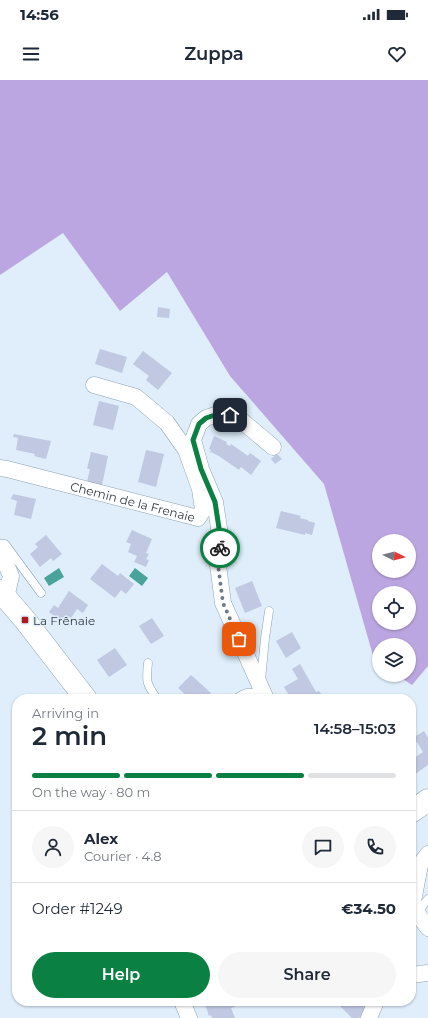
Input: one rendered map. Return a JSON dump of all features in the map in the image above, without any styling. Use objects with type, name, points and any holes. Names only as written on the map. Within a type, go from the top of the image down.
[{"type":"street","name":"Chemin de la Frenaie","points":[[0,468],[198,518],[203,510],[200,489],[186,450],[167,422],[136,397],[94,385]]},
{"type":"street","points":[[263,693],[223,603],[218,565],[221,541],[215,502],[201,469],[193,440],[199,424],[206,418],[218,414],[230,415],[242,421],[273,446]]},
{"type":"street","points":[[0,555],[11,576],[3,594],[25,620],[81,694]]},
{"type":"street","points":[[416,808],[428,800]]},
{"type":"street","points":[[428,854],[420,865],[417,904],[428,928]]},
{"type":"street","points":[[416,974],[428,973]]},
{"type":"street","points":[[184,1006],[188,1018]]},
{"type":"street","points":[[369,1018],[374,1006]]},
{"type":"lane","points":[[0,544],[5,544],[41,593]]},
{"type":"lane","points":[[242,694],[249,692],[263,693],[262,662],[269,611]]},
{"type":"lane","points":[[148,663],[146,678],[148,686],[154,694]]},
{"type":"shaded area","points":[[0,80],[428,80],[428,666],[416,680],[416,638],[372,638],[372,652],[324,484],[230,376],[167,272],[120,311],[63,233],[0,275]]},
{"type":"shaded area","points":[[59,568],[64,577],[49,586],[44,578]]},
{"type":"shaded area","points":[[135,568],[148,578],[142,586],[129,576]]},
{"type":"shaded area","points":[[408,682],[415,682],[412,685]]},
{"type":"building","points":[[158,307],[170,309],[169,318],[157,317]]},
{"type":"building","points":[[100,349],[127,357],[122,373],[95,364]]},
{"type":"building","points":[[143,351],[172,373],[158,390],[146,380],[149,376],[133,364]]},
{"type":"building","points":[[99,401],[119,406],[113,430],[93,425]]},
{"type":"building","points":[[14,434],[51,441],[46,459],[34,456],[35,454],[16,450],[18,438],[13,437]]},
{"type":"building","points":[[214,436],[227,442],[226,444],[230,446],[231,444],[248,456],[250,453],[261,461],[251,475],[241,467],[239,470],[219,456],[211,452],[209,453]]},
{"type":"building","points":[[146,450],[164,454],[156,487],[138,482]]},
{"type":"building","points":[[91,452],[108,456],[102,485],[87,482],[90,469],[87,469]]},
{"type":"building","points":[[277,454],[282,459],[275,464],[271,459]]},
{"type":"building","points":[[13,494],[36,499],[31,519],[14,515],[17,501],[11,499]]},
{"type":"building","points":[[281,511],[301,516],[300,518],[315,523],[312,535],[305,533],[305,535],[276,528]]},
{"type":"building","points":[[132,530],[152,539],[146,553],[149,554],[146,559],[149,560],[146,567],[134,562],[137,556],[128,552],[131,544],[126,542]]},
{"type":"building","points":[[46,535],[62,554],[53,561],[51,558],[40,567],[30,554],[38,547],[35,544]]},
{"type":"building","points":[[102,564],[118,576],[120,573],[134,584],[126,594],[121,590],[115,598],[90,579]]},
{"type":"building","points":[[252,581],[262,606],[245,613],[235,588]]},
{"type":"building","points":[[69,591],[88,605],[83,613],[77,609],[71,618],[68,616],[64,623],[49,612],[54,605],[58,608]]},
{"type":"building","points":[[152,618],[164,636],[151,644],[139,626]]},
{"type":"building","points":[[292,632],[301,648],[286,658],[276,641]]},
{"type":"building","points":[[115,648],[127,665],[109,677],[97,660]]},
{"type":"building","points":[[300,664],[316,692],[319,691],[321,694],[288,694],[284,687],[298,679],[292,669]]},
{"type":"building","points":[[191,675],[211,693],[185,694],[178,688]]},
{"type":"building","points":[[424,731],[428,738],[428,765],[416,773],[416,757],[423,752],[416,743],[416,736]]},
{"type":"building","points":[[206,1006],[235,1006],[231,1008],[235,1018],[212,1018],[211,1015],[209,1016]]},
{"type":"building","points":[[340,1006],[366,1006],[364,1013],[359,1018],[352,1018]]},
{"type":"way so far","points":[[220,548],[218,565],[223,603],[239,639]]},
{"type":"place","name":"La Frênaie","points":[[25,620]]},
{"type":"route","points":[[220,548],[221,541],[215,502],[201,469],[193,440],[199,424],[206,418],[218,414],[230,415]]}]
